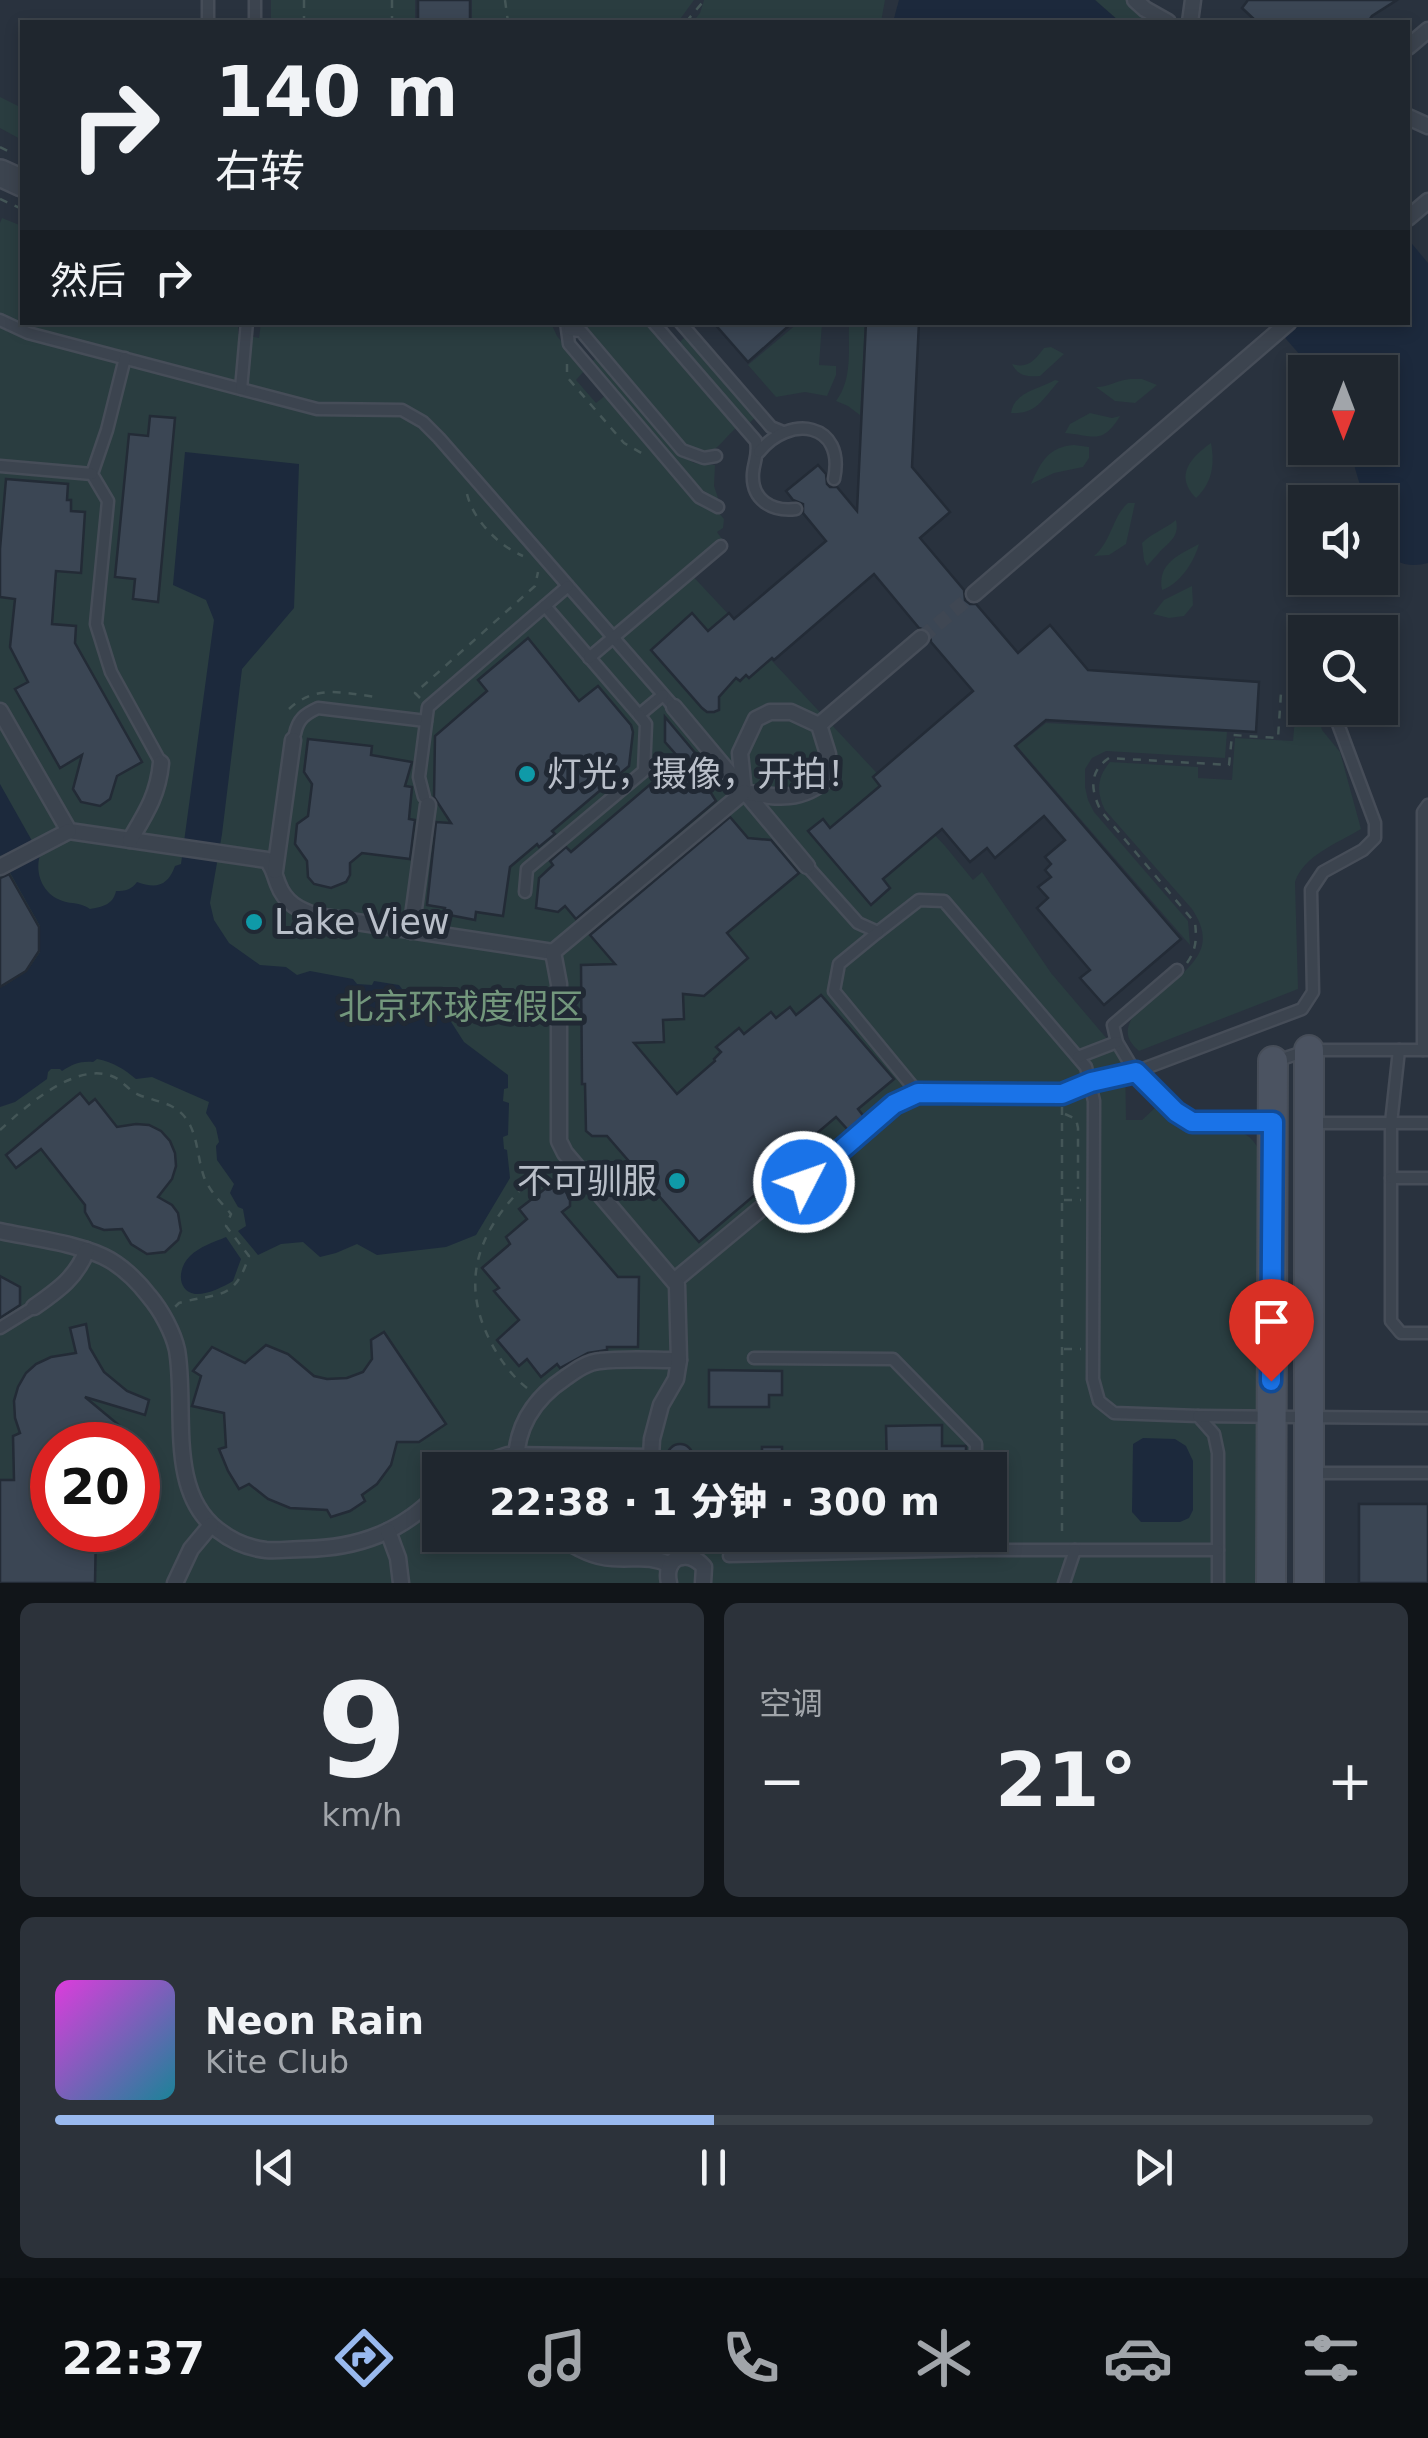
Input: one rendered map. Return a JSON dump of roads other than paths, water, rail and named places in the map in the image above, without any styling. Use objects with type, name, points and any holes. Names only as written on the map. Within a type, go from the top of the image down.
[{"type":"main road","points":[[1309,1050],[1309,1583]]},
{"type":"main road","points":[[1271,1583],[1273,1061]]},
{"type":"street","points":[[1135,0],[1165,20]]},
{"type":"street","points":[[974,594],[1286,325]]},
{"type":"street","points":[[819,726],[922,638]]},
{"type":"street","points":[[674,707],[808,866]]},
{"type":"street","points":[[0,711],[6,733],[70,831]]},
{"type":"street","points":[[770,712],[791,712],[819,726],[828,754],[829,777],[817,788],[801,795],[774,798],[744,792],[740,753],[756,720],[770,712]]},
{"type":"street","points":[[294,737],[275,871],[286,900],[317,916],[553,952],[744,792]]},
{"type":"street","points":[[130,840],[150,808],[160,764]]},
{"type":"street","points":[[411,930],[426,801]]},
{"type":"street","points":[[2,865],[70,831],[227,852],[267,860],[275,871]]},
{"type":"street","points":[[553,952],[558,984],[559,1141],[677,1286],[679,1360],[652,1439],[652,1452]]},
{"type":"street","points":[[674,1281],[799,1182]]},
{"type":"street","points":[[0,1231],[87,1250],[111,1260],[152,1298],[176,1347],[183,1456],[196,1508],[232,1541],[264,1550],[316,1549],[370,1541],[422,1512]]},
{"type":"street","points":[[34,1307],[65,1284],[80,1267],[87,1250]]},
{"type":"street","points":[[517,1452],[520,1432],[540,1398],[577,1370],[596,1361],[679,1360]]},
{"type":"street","points":[[174,1583],[191,1549],[211,1525]]},
{"type":"street","points":[[388,1532],[398,1558],[400,1583]]},
{"type":"street","points":[[587,1552],[606,1558],[694,1558],[705,1574],[703,1583]]},
{"type":"street","points":[[668,1583],[667,1574],[676,1561],[675,1552]]},
{"type":"lane","points":[[0,320],[28,333],[317,410],[402,410],[413,416],[440,438],[674,707]]},
{"type":"lane","points":[[241,389],[248,325]]},
{"type":"lane","points":[[656,325],[756,442],[759,452]]},
{"type":"lane","points":[[683,325],[771,427],[783,432]]},
{"type":"lane","points":[[716,456],[704,458],[682,450],[581,330],[567,326],[570,344],[581,358],[699,497],[718,507]]},
{"type":"lane","points":[[124,358],[92,474],[108,501],[96,624],[110,672],[160,764]]},
{"type":"lane","points":[[796,509],[767,506],[754,488],[752,476],[759,452],[767,442],[795,428],[809,428],[828,438],[836,458],[834,479]]},
{"type":"lane","points":[[0,466],[92,474]]},
{"type":"lane","points":[[590,658],[721,546]]},
{"type":"lane","points":[[426,801],[419,777],[428,707],[568,586]]},
{"type":"lane","points":[[525,892],[527,869],[644,771],[646,724],[545,606]]},
{"type":"lane","points":[[638,715],[663,695]]},
{"type":"lane","points":[[294,737],[296,724],[318,708],[426,721]]},
{"type":"lane","points":[[799,1182],[894,1104],[918,1093],[1062,1094],[1091,1082],[1136,1072],[1302,1009],[1312,992],[1311,890],[1323,872],[1362,850],[1374,838],[1375,823],[1338,725]]},
{"type":"lane","points":[[1273,1061],[1309,1050],[1426,1050],[1423,812],[1428,805]]},
{"type":"lane","points":[[808,866],[858,923],[878,932]]},
{"type":"lane","points":[[918,1093],[834,991],[838,964],[919,900],[944,900],[1078,1057],[1091,1082],[1094,1379],[1099,1401],[1114,1413],[1140,1416],[1428,1418]]},
{"type":"lane","points":[[1182,967],[1112,1025],[1117,1042],[1136,1072],[1176,1112],[1192,1122],[1273,1122]]},
{"type":"lane","points":[[1078,1057],[1117,1042]]},
{"type":"lane","points":[[1399,1050],[1390,1123],[1390,1320],[1402,1333],[1428,1333]]},
{"type":"lane","points":[[1309,1123],[1428,1123]]},
{"type":"lane","points":[[1390,1178],[1428,1178]]},
{"type":"lane","points":[[0,1328],[34,1307]]},
{"type":"lane","points":[[754,1358],[893,1359],[976,1444],[976,1452]]},
{"type":"lane","points":[[1198,1416],[1214,1434],[1218,1452],[1218,1583]]},
{"type":"lane","points":[[1310,1473],[1428,1473]]},
{"type":"lane","points":[[1007,1550],[1218,1550]]},
{"type":"lane","points":[[1064,1583],[1075,1550]]},
{"type":"lane","points":[[729,1556],[894,1552]]},
{"type":"water","points":[[899,0],[1095,0],[1118,20],[894,20]]},
{"type":"water","points":[[1410,241],[1428,263],[1428,563],[1398,562],[1398,485],[1360,485],[1354,465],[1398,465],[1398,355],[1300,355],[1274,325],[1410,325]]},
{"type":"water","points":[[185,452],[299,464],[294,608],[242,669],[210,903],[214,920],[229,943],[260,965],[286,967],[297,975],[310,971],[353,979],[357,984],[372,985],[374,981],[399,985],[402,989],[430,989],[464,1042],[508,1075],[503,1101],[509,1103],[508,1135],[503,1137],[510,1178],[476,1235],[446,1247],[377,1255],[357,1244],[320,1257],[303,1242],[281,1244],[258,1255],[238,1231],[246,1226],[243,1209],[230,1193],[234,1184],[217,1160],[216,1128],[206,1113],[209,1102],[152,1077],[136,1079],[108,1062],[97,1059],[62,1071],[51,1069],[47,1079],[15,1102],[0,1107],[0,986],[27,971],[40,952],[40,926],[0,855],[0,784],[40,855],[38,870],[42,884],[58,899],[90,909],[99,907],[110,902],[116,891],[128,890],[137,882],[160,884],[181,864],[214,620],[206,600],[173,585]]},
{"type":"water","points":[[226,1237],[241,1259],[233,1281],[205,1293],[189,1292],[181,1278],[186,1261],[198,1250]]},
{"type":"water","points":[[1143,1438],[1175,1439],[1186,1446],[1193,1461],[1193,1510],[1189,1518],[1180,1522],[1141,1522],[1132,1512],[1133,1444]]},
{"type":"tunnel","points":[[921,638],[974,594]]},
{"type":"place","name":"灯光，摄像，开拍！","points":[[527,774]]},
{"type":"place","name":"Lake View","points":[[254,922]]},
{"type":"place","name":"不可驯服","points":[[677,1181]]},
{"type":"park label","name":"北京环球度假区","points":[[461,1007]]}]
